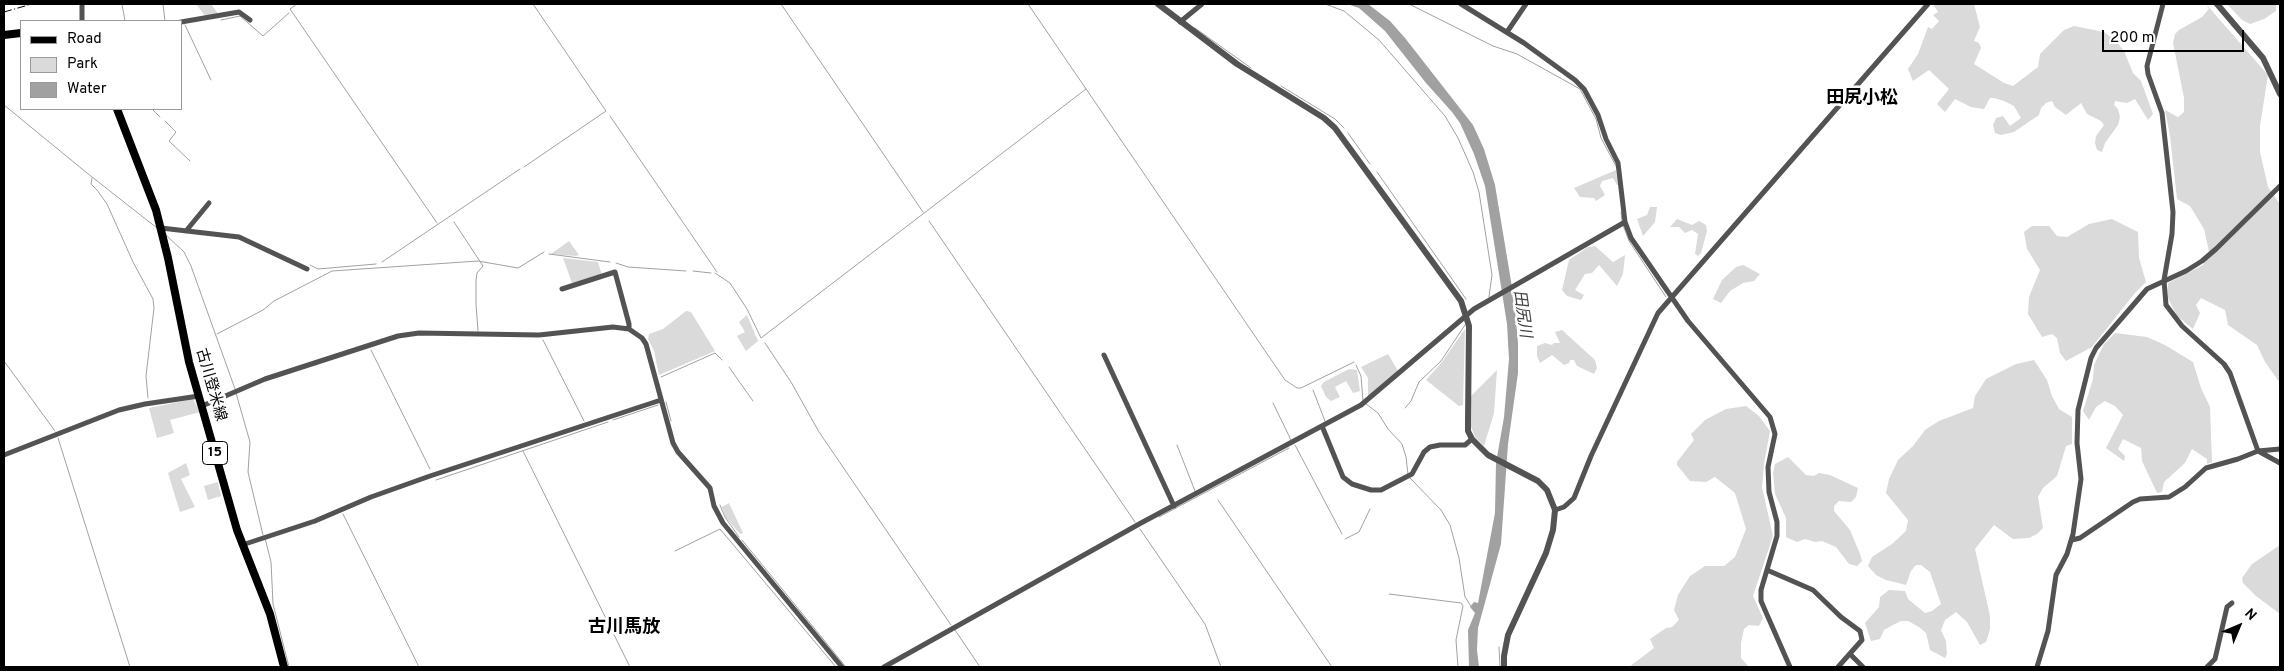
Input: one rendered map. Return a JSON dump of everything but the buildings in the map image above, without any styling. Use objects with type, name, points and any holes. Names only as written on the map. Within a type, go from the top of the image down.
[{"type":"main road","points":[[4,35],[20,33]]},
{"type":"main road","name":"古川登米線","points":[[117,110],[161,231],[183,336],[199,396],[242,545],[270,614],[284,667]]},
{"type":"street","points":[[82,4],[82,20]]},
{"type":"street","points":[[1158,4],[1237,64],[1324,118],[1335,128],[1455,291],[1467,316],[1469,341],[1468,431],[1472,440],[1488,455],[1538,481],[1547,490],[1555,510],[1553,530],[1546,553],[1508,635],[1504,667]]},
{"type":"street","points":[[1180,22],[1202,4]]},
{"type":"street","points":[[1461,4],[1507,32],[1575,80],[1589,97],[1620,170],[1623,223],[1631,238],[1688,322],[1770,417],[1775,434],[1768,467],[1769,492],[1777,522],[1777,536],[1761,590],[1761,601],[1790,667]]},
{"type":"street","points":[[1507,32],[1526,4]]},
{"type":"street","points":[[1555,510],[1564,507],[1574,498],[1658,313],[1928,4]]},
{"type":"street","points":[[2163,4],[2147,66],[2164,121],[2173,212],[2172,234],[2164,280],[2166,305],[2172,315],[2215,354],[2230,373],[2258,450],[2280,463]]},
{"type":"street","points":[[2217,4],[2262,58],[2280,94]]},
{"type":"street","points":[[182,22],[239,12],[250,20]]},
{"type":"street","points":[[2037,667],[2048,632],[2056,575],[2072,540],[2081,479],[2077,416],[2091,358],[2100,342],[2137,298],[2147,289],[2186,271],[2216,249],[2280,186]]},
{"type":"street","points":[[186,231],[210,203]]},
{"type":"street","points":[[884,667],[1368,401],[1474,308],[1623,223]]},
{"type":"street","points":[[161,231],[186,231],[239,237],[308,269]]},
{"type":"street","points":[[562,289],[615,272],[629,328]]},
{"type":"street","points":[[202,406],[235,391],[398,336],[419,333],[539,335],[613,327],[629,328],[642,338],[646,344],[673,443],[687,465],[710,488],[714,506],[723,523],[842,667]]},
{"type":"street","points":[[1104,355],[1124,403],[1174,506]]},
{"type":"street","points":[[4,455],[119,410],[199,396]]},
{"type":"street","points":[[242,545],[315,521],[371,497],[430,476],[661,400]]},
{"type":"street","points":[[1322,426],[1338,469],[1343,477],[1352,484],[1370,490],[1381,490],[1409,476],[1424,452],[1430,447],[1465,445],[1472,440]]},
{"type":"street","points":[[2072,540],[2080,538],[2133,502],[2140,499],[2169,497],[2185,487],[2206,468],[2238,460],[2258,450],[2280,449]]},
{"type":"street","points":[[1767,570],[1812,590],[1840,617],[1860,631],[1862,640],[1838,667]]},
{"type":"street","points":[[2207,667],[2215,659],[2227,607],[2232,603]]},
{"type":"street","points":[[1850,654],[1863,667]]},
{"type":"green space","points":[[196,4],[211,4],[219,15],[206,17]]},
{"type":"green space","points":[[1933,4],[1974,4],[1980,27],[1974,41],[1979,43],[1981,48],[1974,64],[2004,83],[2013,86],[2038,67],[2040,54],[2064,30],[2074,26],[2104,32],[2116,41],[2124,51],[2133,73],[2141,81],[2153,114],[2148,120],[2135,99],[2127,103],[2115,101],[2114,105],[2118,109],[2120,117],[2118,125],[2105,143],[2102,152],[2097,150],[2095,143],[2096,136],[2104,125],[2101,121],[2087,114],[2081,103],[2066,115],[2055,107],[2052,101],[2046,103],[2041,108],[2039,115],[2014,132],[2001,135],[1995,133],[1993,125],[1996,118],[2003,116],[2010,126],[2021,118],[2014,106],[2004,101],[1990,98],[1984,109],[1971,107],[1955,99],[1945,112],[1937,104],[1949,89],[1929,70],[1913,81],[1908,69],[1918,54],[1928,27],[1932,29],[1939,21],[1933,15],[1938,12]]},
{"type":"green space","points":[[2206,4],[2268,75],[2260,126],[2260,152],[2268,187],[2280,204],[2280,383],[2265,362],[2257,345],[2228,325],[2225,310],[2201,298],[2196,305],[2200,313],[2193,329],[2177,316],[2168,298],[2168,283],[2203,265],[2209,252],[2204,229],[2190,206],[2177,199],[2165,110],[2178,117],[2184,112],[2184,98],[2173,43],[2175,34],[2179,30],[2202,17],[2209,9]]},
{"type":"green space","points":[[2227,4],[2276,4],[2276,11],[2264,19],[2250,24],[2242,20]]},
{"type":"green space","points":[[1616,170],[1618,185],[1613,178],[1602,181],[1600,186],[1605,195],[1596,201],[1594,198],[1580,197],[1574,188]]},
{"type":"green space","points":[[1650,207],[1657,207],[1655,222],[1643,236],[1637,219],[1647,215]]},
{"type":"green space","points":[[1677,219],[1692,225],[1699,221],[1706,225],[1707,231],[1701,253],[1698,256],[1695,254],[1698,234],[1692,230],[1685,233],[1679,227],[1670,227]]},
{"type":"green space","points":[[2112,219],[2138,232],[2139,258],[2146,282],[2092,347],[2066,361],[2060,353],[2057,338],[2052,334],[2042,337],[2028,314],[2029,297],[2040,270],[2027,249],[2024,232],[2032,226],[2049,226],[2057,236],[2067,237],[2089,224]]},
{"type":"green space","points":[[569,241],[579,255],[551,254]]},
{"type":"green space","points":[[1595,246],[1613,262],[1625,255],[1623,274],[1617,286],[1599,265],[1592,273],[1585,274],[1575,290],[1584,295],[1581,300],[1567,296],[1562,290],[1569,260],[1588,247]]},
{"type":"green space","points":[[563,258],[598,262],[602,275],[572,283]]},
{"type":"green space","points":[[1743,265],[1760,274],[1754,281],[1743,283],[1730,291],[1721,303],[1713,299],[1722,280],[1736,267]]},
{"type":"green space","points":[[686,311],[691,312],[715,351],[659,375],[654,351],[648,339],[649,334],[663,329]]},
{"type":"green space","points":[[747,315],[758,341],[746,351],[737,336],[745,332],[739,322]]},
{"type":"green space","points":[[1465,329],[1463,405],[1459,406],[1426,380],[1442,362]]},
{"type":"green space","points":[[1562,330],[1595,360],[1597,368],[1594,374],[1577,366],[1574,360],[1570,360],[1569,363],[1564,365],[1552,355],[1540,363],[1537,356],[1537,346],[1545,343],[1552,345],[1560,343],[1555,332]]},
{"type":"green space","points":[[2115,333],[2147,337],[2165,345],[2193,362],[2201,388],[2210,407],[2212,462],[2207,464],[2207,459],[2192,449],[2185,463],[2164,482],[2162,492],[2157,493],[2142,461],[2141,448],[2123,439],[2118,449],[2125,456],[2124,461],[2106,448],[2123,415],[2115,406],[2105,401],[2096,407],[2089,420],[2083,411],[2093,379],[2094,365],[2104,344]]},
{"type":"green space","points":[[1388,354],[1398,371],[1368,397],[1368,378],[1361,367]]},
{"type":"green space","points":[[2034,360],[2047,380],[2059,409],[2072,417],[2072,444],[2066,446],[2057,476],[2043,488],[2038,497],[2043,528],[2029,538],[2013,539],[1994,525],[1975,549],[1990,616],[1990,629],[1986,642],[1980,645],[1967,622],[1956,612],[1945,620],[1941,630],[1946,641],[1947,654],[1945,658],[1930,650],[1926,633],[1908,621],[1901,621],[1893,625],[1884,630],[1880,639],[1871,641],[1865,623],[1879,607],[1880,597],[1889,590],[1905,591],[1908,599],[1925,613],[1932,611],[1941,604],[1930,572],[1921,565],[1916,565],[1911,571],[1906,585],[1886,580],[1876,575],[1868,566],[1872,557],[1892,544],[1906,531],[1908,520],[1886,493],[1889,479],[1898,460],[1913,446],[1925,430],[1939,421],[1973,408],[1975,396],[1986,379],[2016,364]]},
{"type":"green space","points":[[1349,369],[1357,370],[1360,391],[1353,393],[1346,381],[1335,387],[1340,397],[1331,401],[1326,397],[1321,386],[1324,382]]},
{"type":"green space","points":[[1497,370],[1494,413],[1484,446],[1475,437],[1470,424],[1471,396]]},
{"type":"green space","points":[[193,399],[200,412],[170,420],[174,433],[157,438],[149,408]]},
{"type":"green space","points":[[1746,406],[1759,416],[1770,431],[1762,487],[1773,536],[1753,596],[1763,618],[1759,626],[1749,625],[1744,629],[1741,643],[1741,658],[1749,667],[1629,667],[1654,648],[1650,639],[1666,628],[1672,627],[1679,620],[1674,610],[1678,595],[1690,576],[1705,566],[1724,566],[1735,557],[1746,529],[1735,493],[1715,477],[1706,482],[1690,481],[1677,465],[1677,462],[1694,440],[1691,434],[1705,420],[1726,409]]},
{"type":"green space","points":[[1788,457],[1806,475],[1814,476],[1819,473],[1830,475],[1858,488],[1856,497],[1851,502],[1839,501],[1834,506],[1834,511],[1850,530],[1860,554],[1862,561],[1857,566],[1849,564],[1836,547],[1822,541],[1815,542],[1805,539],[1797,542],[1786,537],[1786,518],[1775,494],[1773,473],[1775,464]]},
{"type":"green space","points":[[186,463],[190,475],[181,479],[195,507],[180,512],[168,473]]},
{"type":"green space","points":[[218,482],[221,496],[208,500],[204,486]]},
{"type":"green space","points":[[729,503],[743,533],[740,534],[726,518],[722,507]]},
{"type":"green space","points":[[2280,545],[2280,614],[2256,596],[2243,583],[2242,578],[2252,564]]},
{"type":"water","points":[[1347,4],[1368,4],[1390,21],[1405,38],[1473,125],[1484,149],[1495,185],[1514,299],[1518,343],[1518,373],[1508,444],[1501,544],[1478,628],[1477,650],[1479,667],[1469,667],[1468,630],[1475,613],[1470,607],[1474,602],[1478,603],[1495,513],[1496,463],[1504,417],[1509,359],[1507,324],[1485,186],[1474,154],[1460,123],[1452,112],[1426,83],[1385,31],[1359,8]]},
{"type":"waterway","points":[[122,4],[125,20]]},
{"type":"waterway","points":[[163,4],[165,20]]},
{"type":"waterway","points":[[297,4],[290,9],[437,223]]},
{"type":"waterway","points":[[524,167],[606,111],[533,4]]},
{"type":"waterway","points":[[781,4],[923,212]]},
{"type":"waterway","points":[[1028,4],[1285,380],[1297,388],[1301,388],[1354,362]]},
{"type":"waterway","points":[[1325,4],[1344,11],[1379,40],[1445,116],[1458,138],[1473,172],[1479,192],[1492,275],[1489,297]]},
{"type":"waterway","points":[[1409,4],[1493,46],[1517,54],[1580,89],[1596,119],[1601,138],[1616,166]]},
{"type":"waterway","points":[[221,20],[240,16],[263,36],[289,13]]},
{"type":"waterway","points":[[185,25],[211,80]]},
{"type":"waterway","points":[[1195,28],[1251,68]]},
{"type":"waterway","points":[[1281,86],[1335,119],[1344,128]]},
{"type":"waterway","points":[[715,273],[730,283],[747,309],[761,338],[1086,89]]},
{"type":"waterway","points":[[4,105],[157,228]]},
{"type":"waterway","points":[[153,110],[160,117]]},
{"type":"waterway","points":[[610,116],[717,272]]},
{"type":"waterway","points":[[165,121],[176,132],[169,141],[190,161]]},
{"type":"waterway","points":[[1348,133],[1370,164]]},
{"type":"waterway","points":[[382,262],[520,169]]},
{"type":"waterway","points":[[1377,172],[1466,299]]},
{"type":"waterway","points":[[92,178],[91,184],[107,204],[133,262],[153,299],[154,308],[146,376],[148,398]]},
{"type":"waterway","points":[[1621,212],[1622,221]]},
{"type":"waterway","points":[[929,221],[1135,522]]},
{"type":"waterway","points":[[454,222],[483,266],[477,273],[476,280],[478,331]]},
{"type":"waterway","points":[[1623,225],[1629,241],[1666,297]]},
{"type":"waterway","points":[[166,235],[184,252],[191,266],[235,389]]},
{"type":"waterway","points":[[217,334],[263,310],[274,301],[332,271],[478,261],[518,268],[544,252]]},
{"type":"waterway","points":[[549,254],[610,262]]},
{"type":"waterway","points":[[616,263],[628,267],[686,271]]},
{"type":"waterway","points":[[310,265],[318,269],[376,264]]},
{"type":"waterway","points":[[693,271],[711,273]]},
{"type":"waterway","points":[[1405,408],[1411,401],[1419,382],[1441,361],[1465,325]]},
{"type":"waterway","points":[[543,340],[584,421]]},
{"type":"waterway","points":[[765,343],[791,382],[819,432],[951,625]]},
{"type":"waterway","points":[[371,350],[430,469]]},
{"type":"waterway","points":[[661,377],[715,353],[722,360]]},
{"type":"waterway","points":[[4,361],[55,431]]},
{"type":"waterway","points":[[1356,365],[1361,376],[1363,401]]},
{"type":"waterway","points":[[729,367],[753,401]]},
{"type":"waterway","points":[[1313,390],[1325,421]]},
{"type":"waterway","points":[[236,393],[250,442],[248,472],[263,535]]},
{"type":"waterway","points":[[666,402],[671,421]]},
{"type":"waterway","points":[[1273,403],[1291,440]]},
{"type":"waterway","points":[[1366,404],[1378,413],[1388,429],[1402,444],[1408,474]]},
{"type":"waterway","points":[[613,420],[658,405]]},
{"type":"waterway","points":[[436,480],[608,422]]},
{"type":"waterway","points":[[58,438],[130,667]]},
{"type":"waterway","points":[[1177,445],[1195,491]]},
{"type":"waterway","points":[[1295,445],[1342,534]]},
{"type":"waterway","points":[[1159,517],[1289,448]]},
{"type":"waterway","points":[[523,451],[630,667]]},
{"type":"waterway","points":[[1410,478],[1441,510],[1450,525],[1459,558],[1465,597],[1471,606]]},
{"type":"waterway","points":[[1218,500],[1332,667]]},
{"type":"waterway","points":[[720,505],[725,517],[739,537]]},
{"type":"waterway","points":[[1345,539],[1359,532],[1370,509]]},
{"type":"waterway","points":[[343,514],[419,667]]},
{"type":"waterway","points":[[675,551],[720,529],[836,667]]},
{"type":"waterway","points":[[1140,529],[1205,624],[1221,667]]},
{"type":"waterway","points":[[265,538],[271,562],[273,604],[289,667]]},
{"type":"waterway","points":[[742,540],[846,667]]},
{"type":"waterway","points":[[1389,594],[1461,603],[1463,606],[1456,640],[1458,667]]},
{"type":"waterway","points":[[955,630],[980,667]]},
{"type":"waterway","points":[[1499,647],[1500,667]]},
{"type":"railway","points":[[4,12],[32,4]]},
{"type":"district","name":"田尻小松","points":[[1862,99]]},
{"type":"district","name":"古川馬放","points":[[624,628]]},
{"type":"water label","name":"田尻川","points":[[1521,314]]}]
